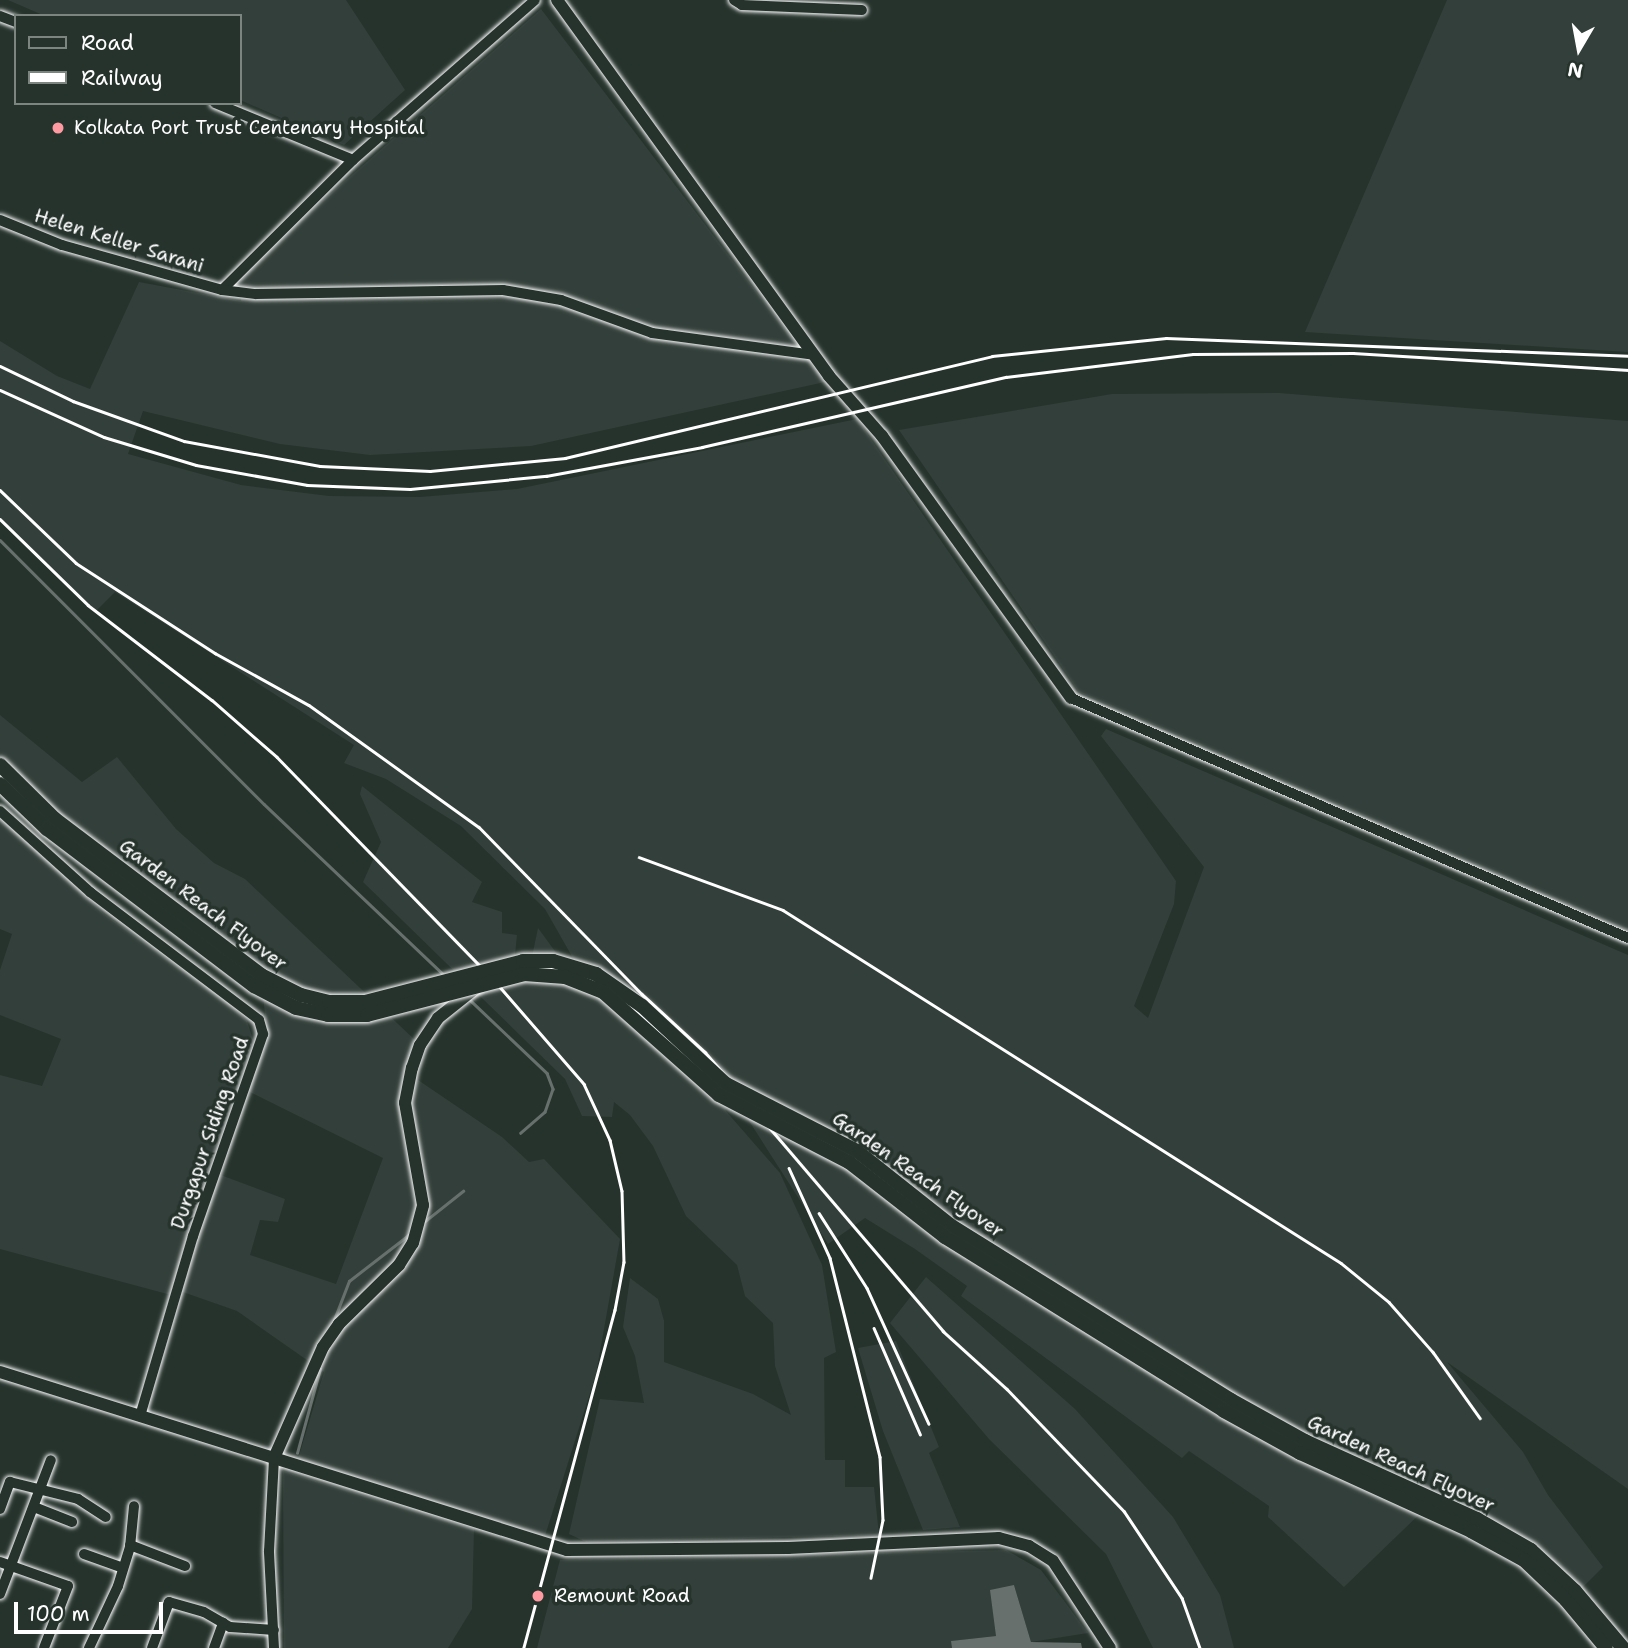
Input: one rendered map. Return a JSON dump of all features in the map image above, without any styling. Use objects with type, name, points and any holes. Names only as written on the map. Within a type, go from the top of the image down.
[{"type":"main road","name":"Garden Reach Flyover","points":[[0,765],[55,819],[261,975],[301,995],[329,1002],[365,1002],[523,961],[553,961],[596,974],[642,1006],[726,1084],[857,1151],[953,1227],[1231,1400],[1306,1441],[1477,1519],[1531,1550],[1575,1591],[1623,1648]]},
{"type":"main road","name":"Garden Reach Flyover","points":[[0,784],[47,829],[254,986],[282,1002],[312,1012],[354,1016],[483,982],[551,974],[603,992],[719,1095],[849,1162],[946,1237],[1224,1411],[1300,1453],[1471,1531],[1524,1560],[1566,1600],[1606,1648]]},
{"type":"street","name":"Helen Keller Sarani","points":[[0,220],[62,245],[222,290],[353,160],[535,0]]},
{"type":"street","points":[[558,0],[814,355],[882,436],[1071,698],[1628,938]]},
{"type":"street","points":[[734,0],[741,5],[862,10]]},
{"type":"street","points":[[220,105],[353,160]]},
{"type":"street","points":[[222,290],[516,292],[561,300],[652,333],[814,355]]},
{"type":"street","name":"Durgapur Siding Road","points":[[0,811],[90,892],[260,1020],[262,1034],[201,1209],[140,1416]]},
{"type":"street","points":[[274,1648],[269,1550],[274,1458],[282,1435],[339,1324],[380,1288],[413,1243],[423,1205],[406,1112],[412,1068],[420,1045],[438,1018],[483,982]]},
{"type":"street","points":[[0,1372],[567,1550],[788,1548],[999,1538],[1029,1546],[1053,1561],[1110,1648]]},
{"type":"street","points":[[0,1594],[51,1460]]},
{"type":"street","points":[[0,1508],[10,1482],[78,1499],[106,1517]]},
{"type":"street","points":[[89,1648],[123,1568],[130,1545],[134,1506]]},
{"type":"street","points":[[34,1507],[72,1522]]},
{"type":"street","points":[[130,1545],[185,1566]]},
{"type":"street","points":[[84,1554],[123,1568]]},
{"type":"street","points":[[0,1562],[68,1586],[44,1648]]},
{"type":"street","points":[[152,1648],[169,1602],[223,1623],[253,1631],[274,1630]]},
{"type":"street","points":[[214,1648],[223,1623]]},
{"type":"shaded area","points":[[8,0],[346,0],[405,90],[344,145],[242,101],[242,14],[40,14]]},
{"type":"shaded area","points":[[1447,0],[1628,0],[1628,352],[1305,332]]},
{"type":"shaded area","points":[[541,9],[825,382],[531,446],[370,455],[280,444],[143,411],[128,454],[241,485],[329,496],[420,497],[517,489],[857,419],[1176,881],[1174,904],[1134,1006],[1148,1018],[1204,867],[1101,736],[1106,729],[1628,955],[1628,1489],[1447,1362],[1523,1452],[1548,1495],[1603,1567],[1579,1591],[1429,1505],[1344,1587],[1268,1517],[1269,1506],[1189,1451],[1182,1458],[961,1296],[967,1286],[915,1249],[865,1218],[828,1244],[742,1110],[636,996],[590,988],[545,909],[461,826],[386,779],[344,763],[354,745],[115,592],[95,612],[0,520],[0,341],[57,376],[90,389],[139,282],[241,301],[240,273]]},
{"type":"shaded area","points":[[1279,393],[1628,421],[1628,930],[1079,692],[899,430],[1112,394]]},
{"type":"shaded area","points":[[0,715],[82,782],[117,757],[176,829],[214,863],[245,879],[416,1041],[418,1080],[502,1137],[529,1162],[544,1159],[620,1239],[596,1374],[544,1539],[298,1459],[324,1372],[237,1311],[180,1291],[218,1174],[285,1199],[278,1222],[260,1220],[250,1255],[336,1284],[383,1158],[244,1089],[267,1035],[263,995],[103,879],[0,794]]},
{"type":"shaded area","points":[[362,786],[482,882],[472,902],[502,912],[502,933],[517,935],[514,965],[529,971],[538,928],[585,992],[639,1002],[733,1102],[725,1110],[780,1173],[822,1265],[836,1352],[824,1358],[825,1460],[845,1460],[845,1487],[874,1487],[879,1535],[586,1542],[569,1534],[600,1399],[644,1403],[635,1356],[623,1327],[630,1278],[658,1299],[664,1321],[664,1362],[753,1394],[791,1415],[775,1366],[773,1323],[745,1296],[737,1265],[686,1216],[653,1146],[630,1115],[614,1102],[612,1117],[582,1116],[565,1079],[363,882],[381,842],[360,794]]},
{"type":"shaded area","points":[[0,810],[104,914],[228,1002],[247,1021],[253,1040],[230,1099],[171,1295],[0,1249],[0,1075],[42,1086],[61,1039],[0,1015],[0,970],[12,934],[0,929]]},
{"type":"shaded area","points":[[926,1277],[1075,1409],[1173,1517],[1220,1595],[1234,1648],[1153,1648],[1106,1554],[989,1439],[890,1323]]},
{"type":"shaded area","points":[[896,1341],[939,1447],[929,1453],[960,1527],[923,1530],[883,1431],[858,1348]]},
{"type":"shaded area","points":[[283,1471],[474,1529],[472,1609],[448,1648],[284,1648]]},
{"type":"shaded area","points":[[1006,1550],[1041,1570],[1088,1633],[1031,1642],[1014,1585],[996,1636],[952,1641],[952,1648],[537,1648],[560,1560]]},
{"type":"shaded area","points":[[1014,1585],[1031,1642],[1081,1643],[1082,1648],[952,1648],[951,1641],[996,1636],[990,1590]]},
{"type":"waterway","points":[[0,540],[264,804],[446,977]]},
{"type":"waterway","points":[[468,998],[547,1073],[553,1089],[545,1112],[521,1133]]},
{"type":"waterway","points":[[424,1222],[463,1191]]},
{"type":"waterway","points":[[332,1325],[349,1281],[411,1233]]},
{"type":"waterway","points":[[297,1453],[320,1369]]},
{"type":"railway","points":[[0,366],[73,401],[184,441],[320,466],[430,471],[565,458],[992,356],[1166,338],[1628,356]]},
{"type":"railway","points":[[0,390],[104,437],[196,465],[307,485],[410,489],[546,476],[702,447],[1006,377],[1193,354],[1353,353],[1628,370]]},
{"type":"railway","points":[[0,490],[76,563],[215,653],[309,705],[479,827],[642,994],[705,1052],[943,1331],[1007,1389],[1124,1511],[1182,1598],[1200,1648]]},
{"type":"railway","points":[[0,519],[88,605],[212,700],[277,757],[494,980],[584,1084],[610,1140],[622,1191],[624,1262],[615,1310],[524,1648]]},
{"type":"railway","points":[[639,857],[783,910],[1341,1263],[1389,1302],[1433,1352],[1480,1418]]},
{"type":"railway","points":[[789,1168],[830,1258],[880,1457],[883,1520],[871,1578]]},
{"type":"railway","points":[[819,1213],[867,1288],[929,1424]]},
{"type":"railway","points":[[874,1328],[920,1434]]},
{"type":"place","name":"Kolkata Port Trust Centenary Hospital","points":[[58,128]]},
{"type":"place","name":"Remount Road","points":[[538,1596]]}]
